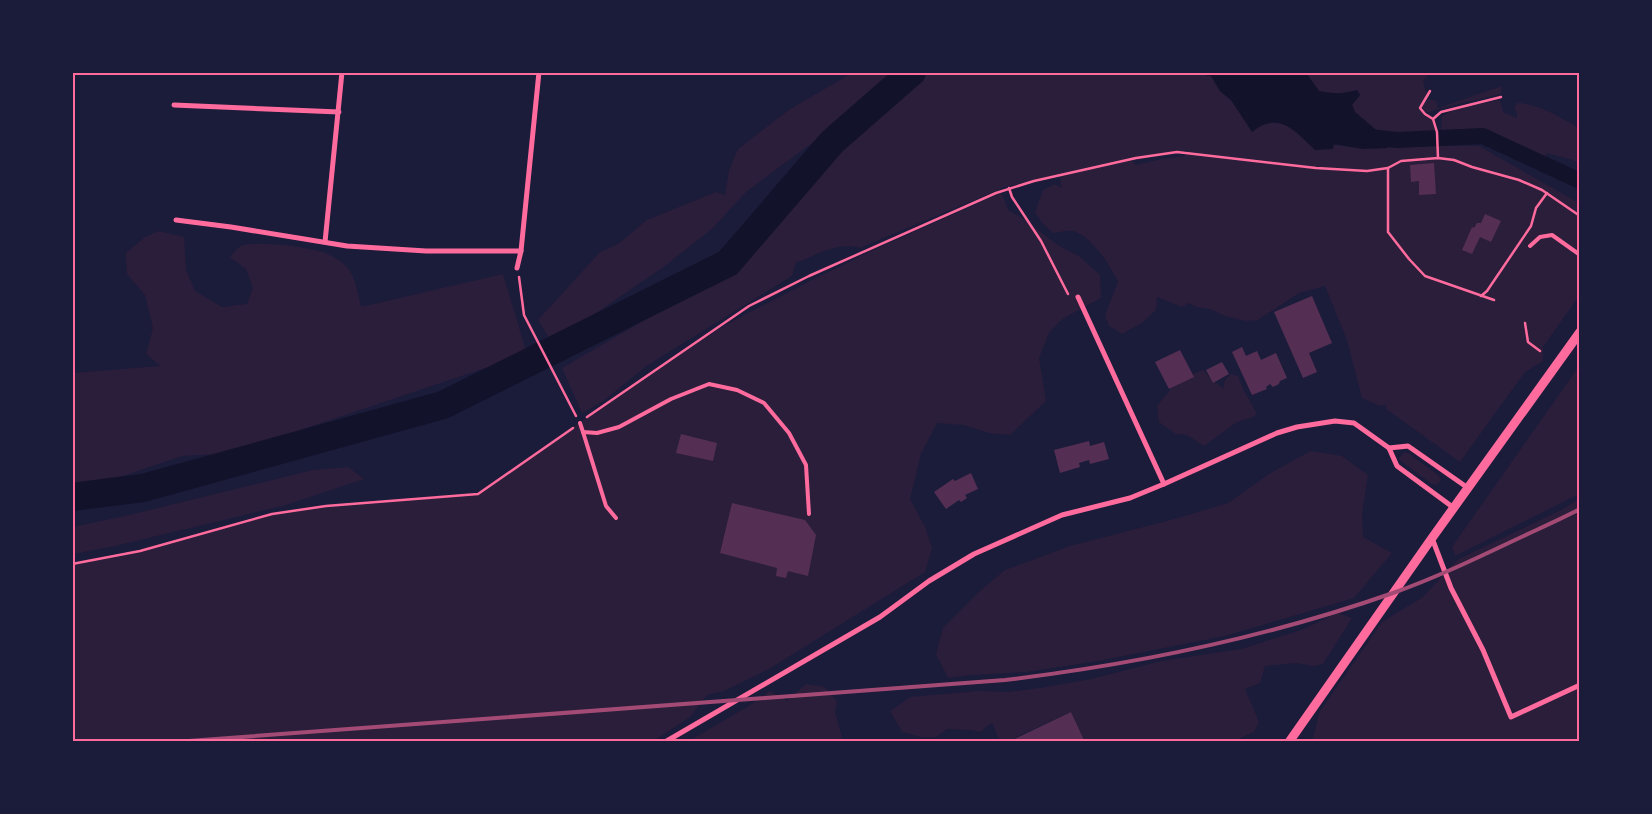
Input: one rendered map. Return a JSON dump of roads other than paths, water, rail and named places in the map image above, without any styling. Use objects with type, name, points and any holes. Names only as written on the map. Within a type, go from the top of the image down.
[{"type":"street","points":[[326,242],[342,72]]},
{"type":"street","points":[[517,268],[521,251],[539,72]]},
{"type":"street","points":[[174,105],[338,112]]},
{"type":"street","points":[[176,220],[347,246],[426,250],[521,251]]},
{"type":"street","points":[[1078,297],[1164,484]]},
{"type":"street","points":[[1288,742],[1580,332]]},
{"type":"street","points":[[665,742],[880,618],[929,580],[974,554],[1062,515],[1130,498],[1278,433],[1298,427],[1337,421],[1354,423],[1389,448],[1397,466],[1454,508]]},
{"type":"street","points":[[1389,448],[1408,446],[1468,488]]},
{"type":"street","points":[[1432,538],[1451,588],[1483,650],[1511,717],[1580,685]]},
{"type":"lane","points":[[1530,246],[1540,237],[1552,235],[1580,255]]},
{"type":"lane","points":[[583,432],[597,433],[619,427],[662,404],[709,384],[738,390],[764,402],[789,433],[806,465],[809,514]]},
{"type":"lane","points":[[580,423],[606,506],[616,518]]},
{"type":"waterway","points":[[72,497],[143,488],[443,405],[728,263],[832,142],[912,72]]},
{"type":"waterway","points":[[1359,136],[1397,140],[1483,136],[1580,181]]},
{"type":"railway","points":[[175,742],[1005,680],[1104,666],[1249,636],[1345,609],[1440,575],[1580,509]]}]
